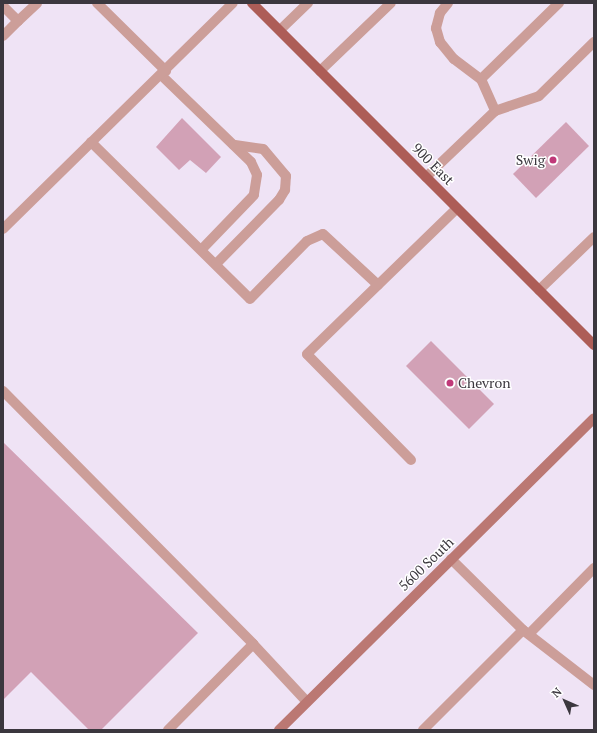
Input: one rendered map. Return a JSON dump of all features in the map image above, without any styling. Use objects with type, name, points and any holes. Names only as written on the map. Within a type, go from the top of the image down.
[{"type":"main road","name":"900 East","points":[[252,3],[594,345]]},
{"type":"main road","name":"5600 South","points":[[279,730],[594,418]]},
{"type":"lane","points":[[3,36],[37,3]]},
{"type":"lane","points":[[96,3],[251,162],[257,186],[254,195],[201,250]]},
{"type":"lane","points":[[3,229],[233,3]]},
{"type":"lane","points":[[280,30],[308,3]]},
{"type":"lane","points":[[448,3],[440,13],[436,28],[440,42],[454,59],[481,79],[495,111]]},
{"type":"lane","points":[[481,79],[559,3]]},
{"type":"lane","points":[[320,71],[389,4]]},
{"type":"lane","points":[[3,6],[18,21]]},
{"type":"lane","points":[[426,177],[495,111],[539,96],[594,42]]},
{"type":"lane","points":[[91,142],[250,299],[307,241],[323,234],[378,285]]},
{"type":"lane","points":[[216,264],[279,200],[285,190],[286,176],[263,149],[233,145]]},
{"type":"lane","points":[[411,460],[307,354],[457,208]]},
{"type":"lane","points":[[538,290],[594,237]]},
{"type":"lane","points":[[3,391],[253,644],[307,702]]},
{"type":"lane","points":[[451,559],[526,632],[594,685]]},
{"type":"lane","points":[[423,730],[594,568]]},
{"type":"lane","points":[[168,730],[253,644]]},
{"type":"building","points":[[182,118],[221,157],[206,173],[190,160],[179,170],[156,147]]},
{"type":"building","points":[[566,122],[589,146],[536,198],[513,174]]},
{"type":"building","points":[[431,341],[494,404],[469,429],[406,366]]},
{"type":"building","points":[[3,442],[198,633],[101,730],[89,730],[31,672],[3,700]]},
{"type":"place","name":"Swig","points":[[553,160]]},
{"type":"place","name":"Chevron","points":[[450,383]]}]
